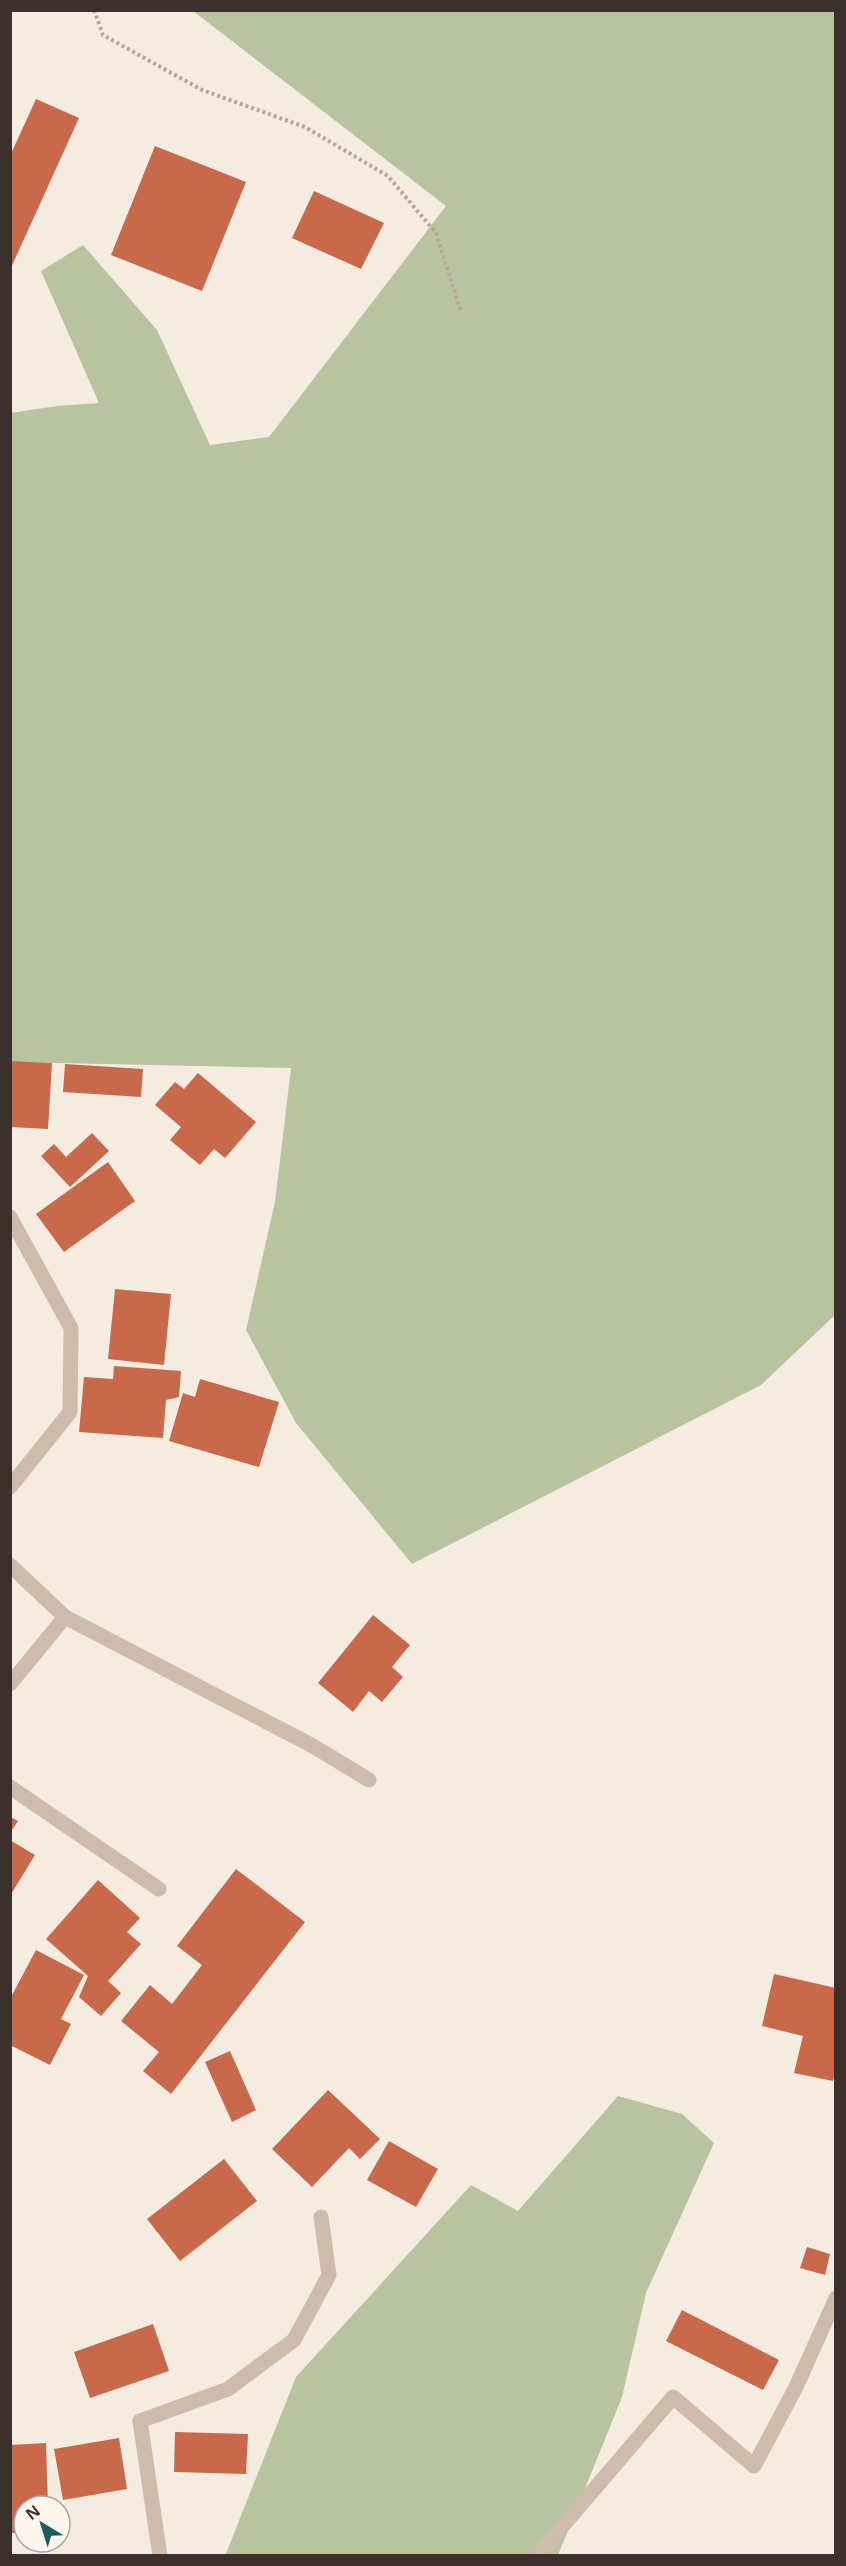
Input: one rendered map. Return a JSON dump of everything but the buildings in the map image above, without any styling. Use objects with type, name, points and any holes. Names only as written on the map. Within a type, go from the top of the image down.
[{"type":"street","points":[[10,1217],[71,1328],[70,1412],[10,1487]]},
{"type":"street","points":[[10,1565],[65,1617],[313,1746],[369,1780]]},
{"type":"street","points":[[10,1684],[65,1617]]},
{"type":"street","points":[[10,1787],[159,1889]]},
{"type":"street","points":[[160,2556],[140,2421],[228,2389],[294,2340],[329,2275],[321,2217]]},
{"type":"street","points":[[537,2556],[673,2397],[754,2466],[796,2387],[836,2298]]},
{"type":"path","points":[[94,10],[104,35],[202,90],[305,127],[388,176],[436,233],[460,312]]},
{"type":"green space","points":[[193,11],[835,11],[835,1315],[761,1385],[412,1564],[296,1423],[246,1330],[275,1202],[291,1068],[11,1062],[10,413],[99,403],[41,271],[83,245],[157,330],[210,445],[269,437],[446,206]]},
{"type":"green space","points":[[618,2096],[682,2114],[714,2143],[646,2293],[622,2397],[558,2555],[225,2556],[296,2377],[471,2185],[518,2211]]}]
